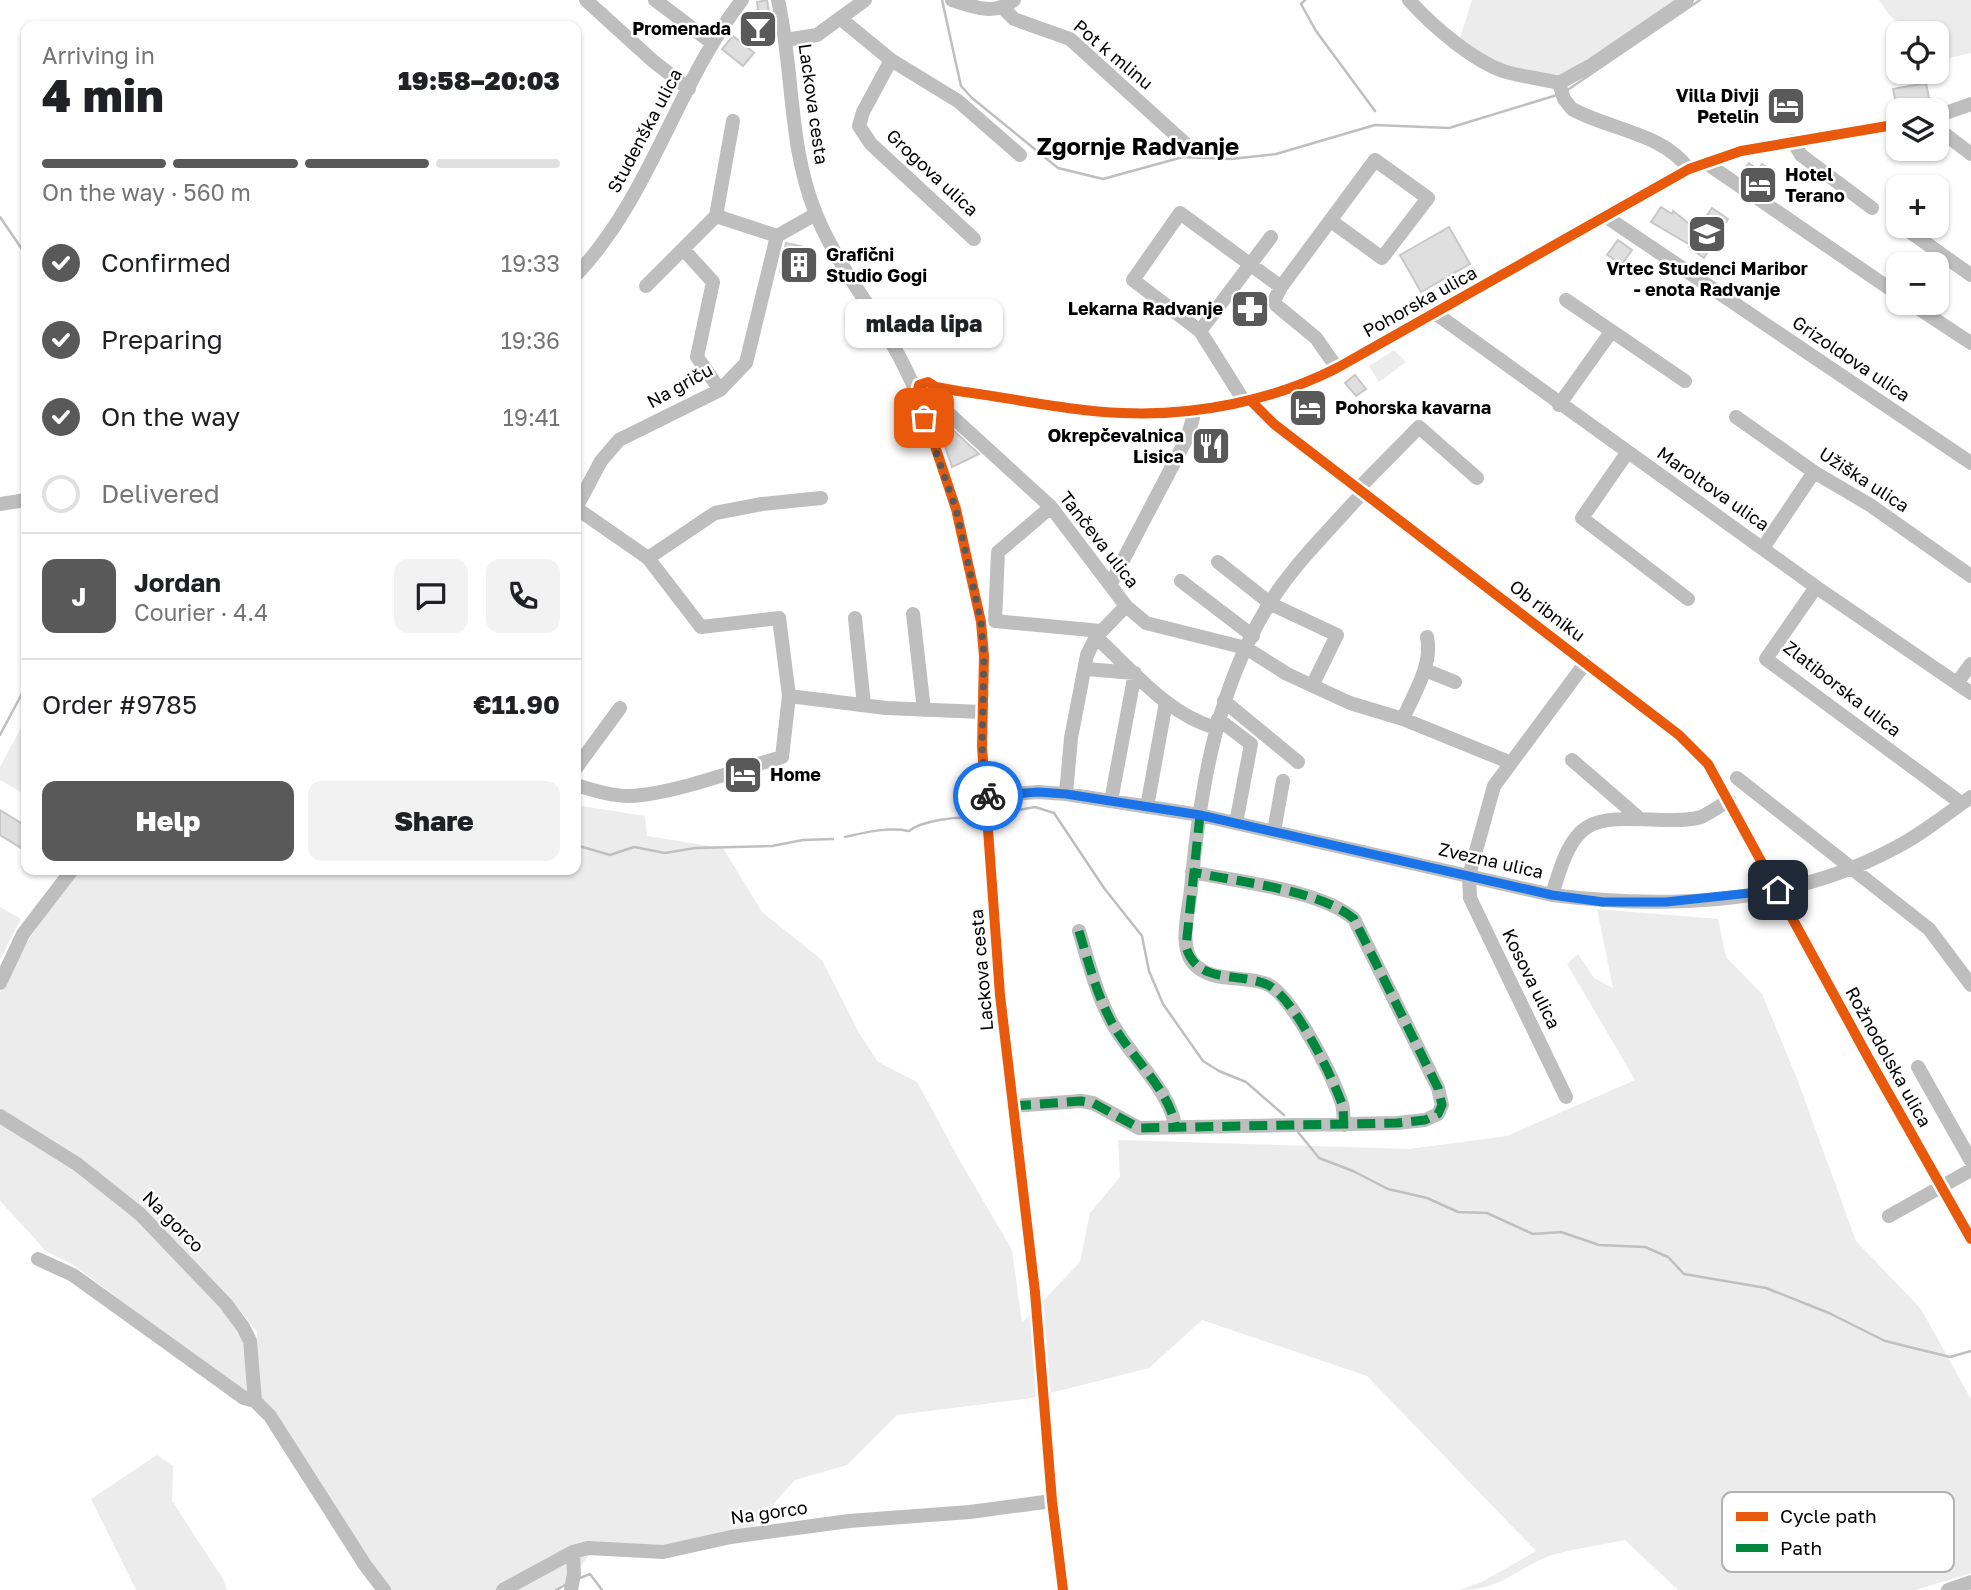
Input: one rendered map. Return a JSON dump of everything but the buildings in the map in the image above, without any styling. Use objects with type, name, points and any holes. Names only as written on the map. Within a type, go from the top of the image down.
[{"type":"street","points":[[586,0],[653,61],[690,89]]},
{"type":"street","points":[[656,0],[712,43]]},
{"type":"street","name":"Studenška ulica","points":[[581,269],[626,209],[712,43],[742,0]]},
{"type":"street","name":"Lackova cesta","points":[[778,0],[797,149],[805,184],[828,241],[928,394],[927,422],[956,509],[981,622],[986,796],[1000,995],[1035,1292],[1052,1501],[1063,1590]]},
{"type":"street","points":[[785,40],[817,35],[866,0]]},
{"type":"street","name":"Pot k mlinu","points":[[952,0],[978,8],[1009,4],[1014,19],[1070,38],[1189,147]]},
{"type":"street","points":[[1409,0],[1458,44],[1509,73],[1561,90],[1572,109],[1583,115],[1672,150],[1689,169]]},
{"type":"street","points":[[1561,90],[1599,60],[1687,0]]},
{"type":"street","points":[[841,19],[891,60],[958,101],[1020,155]]},
{"type":"street","name":"Grogova ulica","points":[[891,60],[863,112],[859,126],[870,144],[974,239]]},
{"type":"street","points":[[1949,112],[1971,104]]},
{"type":"street","points":[[646,286],[716,216],[733,121]]},
{"type":"street","name":"Pohorska ulica","points":[[928,394],[955,390],[1102,412],[1144,413],[1192,410],[1247,400],[1289,388],[1337,368],[1689,169],[1741,151],[1886,126]]},
{"type":"street","points":[[1949,137],[1971,154]]},
{"type":"street","points":[[1793,142],[1801,155],[1872,208]]},
{"type":"street","points":[[1331,221],[1382,258],[1428,198],[1376,160],[1281,287],[1275,299],[1276,305],[1316,338],[1337,368]]},
{"type":"street","points":[[1706,163],[1886,286]]},
{"type":"street","points":[[1247,400],[1200,331],[1133,280],[1180,213],[1281,287]]},
{"type":"street","points":[[716,216],[777,236],[816,214]]},
{"type":"street","name":"Grizoldova ulica","points":[[1605,216],[1971,463]]},
{"type":"street","name":"Na griču","points":[[581,499],[601,461],[619,440],[720,390],[746,363],[777,236]]},
{"type":"street","points":[[1200,331],[1271,237]]},
{"type":"street","points":[[1918,238],[1971,275]]},
{"type":"street","points":[[683,249],[713,282],[697,358],[720,390]]},
{"type":"street","points":[[1566,300],[1685,381]]},
{"type":"street","name":"Maroltova ulica","points":[[1435,313],[1559,405],[1971,693]]},
{"type":"street","points":[[1928,315],[1971,343]]},
{"type":"street","points":[[1559,405],[1611,332]]},
{"type":"street","name":"Ob ribniku","points":[[1247,400],[1426,543],[1586,662],[1694,748],[1708,764],[1778,890]]},
{"type":"street","points":[[1110,585],[1187,438],[1193,418],[1192,410]]},
{"type":"street","name":"Tančeva ulica","points":[[946,411],[1051,507],[1126,606],[1146,623],[1250,642]]},
{"type":"street","name":"Užiška ulica","points":[[1736,417],[1814,472],[1870,505],[1971,576]]},
{"type":"street","points":[[1344,1125],[1342,1105],[1301,1022],[1284,996],[1267,984],[1216,976],[1197,967],[1188,956],[1186,947],[1192,873],[1217,724],[1250,642],[1278,592],[1361,489],[1419,427],[1477,478]]},
{"type":"street","points":[[1628,453],[1582,518],[1688,599]]},
{"type":"street","points":[[1763,548],[1814,472]]},
{"type":"street","points":[[648,558],[715,513],[762,504],[821,498]]},
{"type":"street","points":[[0,504],[21,501]]},
{"type":"street","points":[[1051,507],[998,552],[995,621],[1099,634],[1166,702],[1194,722],[1217,724],[1251,744],[1236,823]]},
{"type":"street","name":"Na griču","points":[[581,511],[648,558],[701,627],[779,618],[789,696],[782,757],[666,790],[630,796],[581,786]]},
{"type":"street","points":[[1218,562],[1271,604],[1336,635],[1313,684]]},
{"type":"street","points":[[1181,580],[1287,674],[1350,703],[1403,719],[1509,762]]},
{"type":"street","name":"Zlatiborska ulica","points":[[1816,587],[1766,659],[1966,800]]},
{"type":"street","points":[[1066,794],[1071,738],[1087,655],[1099,634],[1126,606]]},
{"type":"street","points":[[913,614],[924,710]]},
{"type":"street","points":[[855,618],[864,705]]},
{"type":"street","points":[[1403,719],[1425,670],[1430,652],[1427,637]]},
{"type":"street","points":[[1469,876],[1494,786],[1509,762],[1586,662]]},
{"type":"street","points":[[1957,683],[1971,664]]},
{"type":"street","points":[[1086,669],[1135,673]]},
{"type":"street","points":[[1425,670],[1455,682]]},
{"type":"street","points":[[1111,801],[1135,673]]},
{"type":"street","points":[[789,696],[924,710],[982,712]]},
{"type":"street","points":[[1224,701],[1298,762]]},
{"type":"street","points":[[1147,807],[1166,702]]},
{"type":"street","points":[[581,761],[620,708]]},
{"type":"street","points":[[1572,760],[1639,818]]},
{"type":"street","points":[[1737,778],[1929,929],[1969,977]]},
{"type":"street","points":[[1275,831],[1283,781]]},
{"type":"street","name":"Zvezna ulica","points":[[986,796],[1038,792],[1066,794],[1200,815],[1552,895],[1603,902],[1666,902],[1778,890],[1853,867],[1906,842],[1966,800]]},
{"type":"street","points":[[1552,895],[1560,868],[1571,846],[1585,828],[1608,818],[1681,820],[1700,817],[1728,800]]},
{"type":"street","points":[[1013,1106],[1081,1101],[1093,1103],[1139,1128],[1344,1125],[1425,1120],[1438,1114],[1442,1105],[1438,1088],[1354,919],[1341,908],[1319,899],[1192,873]]},
{"type":"street","points":[[0,983],[23,934],[68,875]]},
{"type":"street","name":"Kosova ulica","points":[[1469,876],[1470,898],[1566,1097]]},
{"type":"street","name":"Rožnodolska ulica","points":[[1778,890],[1971,1239]]},
{"type":"street","points":[[1079,931],[1110,1019],[1129,1052],[1168,1104],[1175,1126]]},
{"type":"street","points":[[1918,1068],[1971,1161]]},
{"type":"street","name":"Na gorco","points":[[0,1116],[77,1164],[140,1214],[226,1304],[250,1341],[255,1401]]},
{"type":"street","points":[[1889,1216],[1971,1170]]},
{"type":"street","points":[[37,1259],[73,1275],[244,1398],[255,1401],[270,1416],[365,1565],[384,1590]]},
{"type":"street","name":"Na gorco","points":[[503,1590],[573,1552],[588,1548],[663,1552],[731,1537],[849,1521],[970,1512],[1052,1501]]},
{"type":"street","points":[[571,1590],[574,1574],[573,1552]]},
{"type":"street","points":[[1948,1590],[1971,1582]]},
{"type":"shaded area","points":[[1472,0],[1677,0],[1559,83],[1531,76],[1458,44]]},
{"type":"shaded area","points":[[1879,0],[1971,0],[1971,53],[1949,58],[1949,21],[1895,21]]},
{"type":"shaded area","points":[[1394,350],[1406,362],[1379,382],[1369,366]]},
{"type":"shaded area","points":[[21,727],[21,792],[0,780],[0,767]]},
{"type":"shaded area","points":[[581,806],[645,816],[647,836],[723,848],[762,912],[822,960],[859,1033],[878,1062],[917,1082],[1012,1250],[1022,1323],[1080,1262],[1090,1213],[1120,1177],[1118,1140],[1409,1149],[1507,1136],[1635,1080],[1567,964],[1578,954],[1594,978],[1613,988],[1597,909],[1718,919],[1726,957],[1762,994],[1796,1076],[1856,1241],[1921,1309],[1971,1399],[1971,1573],[1916,1590],[1678,1590],[1625,1540],[1555,1554],[1500,1582],[1459,1590],[1484,1581],[1536,1551],[1367,1376],[1202,1320],[1149,1368],[1031,1398],[897,1415],[847,1465],[795,1480],[739,1542],[590,1554],[569,1581],[555,1590],[389,1590],[257,1395],[257,1332],[238,1308],[249,1392],[244,1393],[72,1264],[47,1252],[0,1200],[0,993],[25,945],[74,875],[581,875]]},
{"type":"shaded area","points":[[0,907],[21,919],[0,959]]},
{"type":"shaded area","points":[[157,1455],[173,1466],[172,1501],[223,1579],[227,1590],[136,1590],[91,1499]]},
{"type":"waterway","points":[[942,0],[961,86],[1058,168],[1103,179],[1183,157],[1231,159],[1276,154],[1375,125],[1449,128],[1557,95]]},
{"type":"waterway","points":[[1305,0],[1301,4],[1316,31],[1375,111]]},
{"type":"waterway","points":[[1566,91],[1700,0]]},
{"type":"waterway","points":[[0,217],[21,248]]},
{"type":"waterway","points":[[0,735],[21,695]]},
{"type":"waterway","points":[[997,814],[1035,807],[1054,813],[1104,888],[1142,936],[1149,971],[1163,1004],[1203,1061],[1246,1082],[1284,1115]]},
{"type":"waterway","points":[[845,837],[884,830],[909,831],[922,824],[940,820],[973,818]]},
{"type":"waterway","points":[[581,846],[610,855],[634,847],[665,853],[695,848],[772,846],[803,840],[833,839]]},
{"type":"waterway","points":[[1298,1132],[1319,1158],[1388,1189],[1427,1198],[1458,1212],[1487,1213],[1533,1234],[1561,1232],[1599,1245],[1645,1247],[1668,1257],[1684,1274],[1766,1288],[1829,1313],[1885,1341],[1950,1357],[1971,1351]]},
{"type":"waterway","points":[[580,1578],[590,1574],[602,1590]]},
{"type":"waterway","points":[[556,1590],[567,1584]]},
{"type":"marked path","points":[[1200,815],[1186,947],[1200,967],[1221,975],[1268,985],[1289,1005],[1330,1075],[1342,1104],[1344,1125]]},
{"type":"marked path","points":[[1013,1106],[1081,1101],[1093,1103],[1139,1128],[1397,1123],[1425,1120],[1438,1114],[1442,1105],[1438,1088],[1354,919],[1339,909],[1300,894],[1192,872]]},
{"type":"marked path","points":[[1079,931],[1105,1009],[1117,1032],[1157,1085],[1175,1126]]},
{"type":"cycle path","points":[[917,394],[919,385],[928,382],[936,387],[958,391],[1061,407],[1123,413],[1206,409],[1260,398],[1312,380],[1337,368],[1689,169],[1741,151],[1886,126]]},
{"type":"cycle path","points":[[1250,400],[1274,424],[1679,735],[1708,764],[1971,1239]]},
{"type":"cycle path","points":[[932,403],[928,425],[956,509],[981,622],[984,656],[982,747],[1000,995],[1035,1292],[1052,1501],[1063,1590]]},
{"type":"way so far","points":[[924,418],[956,509],[981,622],[984,656],[982,747],[988,796]]},
{"type":"place","name":"Promenada","points":[[758,29]]},
{"type":"place","name":"Villa Divji Petelin","points":[[1786,106]]},
{"type":"place","name":"Hotel Terano","points":[[1758,185]]},
{"type":"place","name":"Vrtec Studenci Maribor - enota Radvanje","points":[[1707,234]]},
{"type":"place","name":"Grafični Studio Gogi","points":[[799,265]]},
{"type":"place","name":"Lekarna Radvanje","points":[[1250,309]]},
{"type":"place","name":"Pohorska kavarna","points":[[1308,408]]},
{"type":"place","name":"mlada lipa","points":[[924,418]]},
{"type":"place","name":"Okrepčevalnica Lisica","points":[[1211,446]]},
{"type":"place","name":"Home","points":[[743,775]]},
{"type":"district","name":"Zgornje Radvanje","points":[[1138,147]]},
{"type":"route","points":[[988,796],[1038,792],[1066,794],[1200,815],[1552,895],[1603,902],[1666,902],[1778,890]]}]
